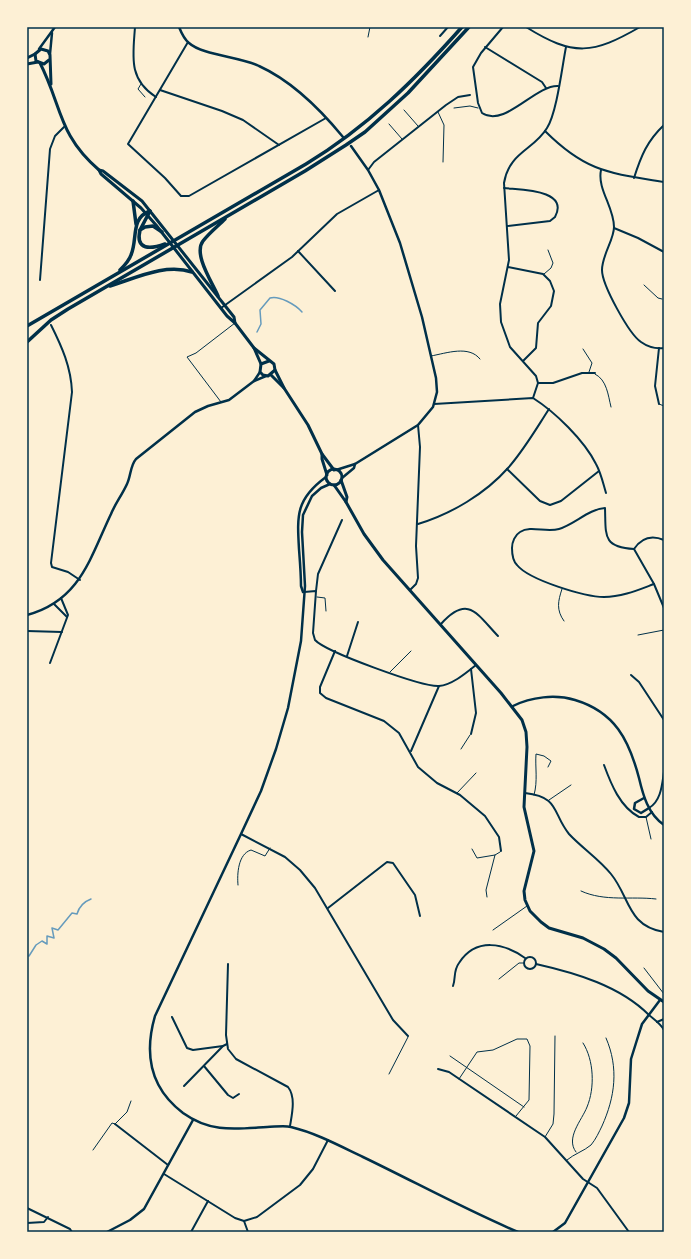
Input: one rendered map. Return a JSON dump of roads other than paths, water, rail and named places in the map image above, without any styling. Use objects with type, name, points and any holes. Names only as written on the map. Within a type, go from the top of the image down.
[{"type":"highway","points":[[27,326],[117,274],[159,247],[172,242],[318,157],[352,134],[407,86],[462,27]]},
{"type":"highway","points":[[27,342],[58,315],[320,162],[365,132],[408,93],[469,27]]},
{"type":"highway","points":[[117,274],[131,255],[136,226],[133,201]]},
{"type":"highway","points":[[150,211],[142,223],[139,238],[143,246],[150,248],[159,247]]},
{"type":"highway","points":[[136,226],[145,212],[150,211]]},
{"type":"highway","points":[[218,296],[200,255],[200,246],[205,238],[227,216]]},
{"type":"highway","points":[[140,230],[150,226],[156,227],[162,232]]},
{"type":"highway","points":[[103,288],[164,270],[181,269],[192,272]]},
{"type":"main road","points":[[27,58],[35,54],[38,50],[46,50],[50,55],[51,85]]},
{"type":"main road","points":[[35,54],[51,85],[64,127],[79,151],[99,170],[101,174],[145,212],[162,232],[220,308],[230,320],[235,323],[254,348],[261,364],[260,372],[266,376],[271,375],[275,370]]},
{"type":"main road","points":[[27,64],[44,64],[49,60]]},
{"type":"main road","points":[[99,170],[104,171],[130,191],[150,211],[225,305],[234,317],[235,323]]},
{"type":"main road","points":[[254,348],[258,349],[269,361],[274,364],[275,370],[284,388],[308,425],[322,454],[335,470],[340,473],[347,497],[346,502]]},
{"type":"main road","points":[[261,364],[269,361]]},
{"type":"main road","points":[[271,375],[284,388]]},
{"type":"main road","points":[[322,454],[326,476],[346,502],[373,547],[512,706],[522,720],[527,738],[523,793],[524,806],[534,851],[524,891],[527,905],[534,916],[545,926],[583,938],[604,949],[616,958],[648,991],[660,1000],[664,1001]]},
{"type":"main road","points":[[326,476],[330,470],[335,470]]},
{"type":"main road","points":[[332,485],[342,479]]},
{"type":"street","points":[[38,50],[55,27]]},
{"type":"street","points":[[135,27],[133,65],[142,84],[156,96]]},
{"type":"street","points":[[179,27],[188,42],[198,47],[254,63],[290,85],[327,118],[343,137]]},
{"type":"street","points":[[440,36],[448,27]]},
{"type":"street","points":[[503,27],[485,47],[476,61],[473,70],[479,108],[486,115],[498,115],[516,108],[546,88],[558,86]]},
{"type":"street","points":[[526,27],[550,41],[566,47],[587,49],[600,47],[616,41],[640,27]]},
{"type":"street","points":[[50,55],[52,33]]},
{"type":"street","points":[[188,42],[128,144],[165,178],[179,194],[186,197],[327,118]]},
{"type":"street","points":[[485,47],[542,82],[546,88]]},
{"type":"street","points":[[534,398],[538,383],[534,372],[510,347],[501,322],[500,304],[508,267],[504,188],[506,174],[514,160],[545,131],[552,116],[566,47]]},
{"type":"street","points":[[160,90],[222,111],[243,120],[279,145]]},
{"type":"street","points":[[368,170],[374,162],[454,99],[470,94]]},
{"type":"street","points":[[634,178],[642,152],[664,125]]},
{"type":"street","points":[[40,280],[50,149],[55,136],[64,127]]},
{"type":"street","points":[[545,131],[575,157],[601,170],[634,178],[664,182]]},
{"type":"street","points":[[335,470],[356,464],[418,425],[426,417],[434,404],[437,388],[431,356],[408,268],[394,226],[379,190],[368,170],[351,146]]},
{"type":"street","points":[[601,170],[600,180],[614,228],[602,263],[602,273],[605,285],[637,339],[646,345],[664,348]]},
{"type":"street","points":[[504,188],[543,192],[554,201],[557,210],[556,216],[552,220],[507,226]]},
{"type":"street","points":[[220,308],[298,251],[336,214],[379,190]]},
{"type":"street","points":[[614,228],[638,238],[664,252]]},
{"type":"street","points":[[298,251],[336,291]]},
{"type":"street","points":[[508,267],[544,274],[551,282],[554,291],[554,300],[551,307],[538,323],[535,350],[524,362]]},
{"type":"street","points":[[50,325],[62,347],[69,366],[72,392],[51,563],[52,567],[68,572],[80,580]]},
{"type":"street","points":[[659,348],[655,383],[659,404]]},
{"type":"street","points":[[254,381],[260,372]]},
{"type":"street","points":[[538,383],[553,383],[582,373],[594,373]]},
{"type":"street","points":[[27,615],[54,604],[80,580],[111,512],[128,484],[133,462],[167,433],[195,412],[208,406],[229,400],[254,381],[266,376]]},
{"type":"street","points":[[434,404],[534,398],[549,410],[582,444],[599,471],[606,493]]},
{"type":"street","points":[[418,524],[436,519],[473,497],[507,469],[549,410]]},
{"type":"street","points":[[410,591],[418,580],[416,546],[420,447],[418,425]]},
{"type":"street","points":[[342,479],[354,468],[356,464]]},
{"type":"street","points":[[507,469],[540,501],[550,505],[561,501],[599,471]]},
{"type":"street","points":[[303,592],[301,586],[298,513],[306,495],[326,476]]},
{"type":"street","points":[[332,485],[321,488],[312,496],[303,515],[302,532],[305,586],[303,592],[301,641],[288,708],[266,777],[242,834],[155,1016],[149,1044],[150,1058],[157,1083],[170,1101],[193,1120],[220,1129],[290,1126],[328,1140],[518,1232]]},
{"type":"street","points":[[654,584],[621,595],[603,597],[562,588],[528,574],[516,564],[512,551],[514,539],[520,532],[526,530],[554,530],[569,525],[599,508],[606,508],[606,533],[608,540],[619,548],[634,549],[645,538],[655,537],[664,540]]},
{"type":"street","points":[[342,520],[318,574],[313,633],[315,640],[347,656],[389,673],[422,684],[439,686],[459,678],[476,665]]},
{"type":"street","points":[[634,549],[654,584],[664,608]]},
{"type":"street","points":[[303,592],[316,591]]},
{"type":"street","points":[[50,662],[68,612],[62,598]]},
{"type":"street","points":[[54,604],[67,617]]},
{"type":"street","points":[[440,625],[455,612],[468,608],[474,611],[498,636]]},
{"type":"street","points":[[347,656],[358,622]]},
{"type":"street","points":[[27,631],[62,632]]},
{"type":"street","points":[[335,651],[320,687],[320,693],[326,698],[384,721],[399,733],[411,752],[418,767],[429,777],[457,794],[485,816],[499,837],[501,852]]},
{"type":"street","points":[[471,669],[476,713],[471,734]]},
{"type":"street","points":[[631,675],[639,682],[664,720]]},
{"type":"street","points":[[411,752],[439,686]]},
{"type":"street","points":[[512,706],[527,700],[547,697],[569,698],[588,704],[604,714],[621,732],[628,744],[644,798],[649,808],[664,825]]},
{"type":"street","points":[[604,765],[611,783],[625,807],[639,817],[646,816],[652,812]]},
{"type":"street","points":[[644,798],[635,803],[634,809],[641,813],[655,805],[659,798],[664,772]]},
{"type":"street","points":[[523,793],[548,800],[554,805],[570,834],[611,873],[629,909],[635,916],[651,929],[664,932]]},
{"type":"street","points":[[242,834],[285,857],[300,870],[328,908],[393,1020],[408,1036]]},
{"type":"street","points":[[328,908],[386,862],[393,863],[415,895],[420,916]]},
{"type":"street","points":[[453,986],[455,981],[454,972],[459,962],[472,951],[484,946],[492,945],[509,947],[525,958],[532,957],[535,959],[536,964]]},
{"type":"street","points":[[525,958],[523,963],[524,966],[529,969],[533,968],[536,964]]},
{"type":"street","points":[[228,964],[227,1044],[231,1054],[236,1058],[288,1087],[292,1094],[293,1102],[290,1126]]},
{"type":"street","points":[[536,964],[608,987],[623,994],[649,1014],[664,1030]]},
{"type":"street","points":[[553,1232],[566,1223],[624,1118],[629,1103],[631,1059],[642,1024],[660,1000]]},
{"type":"street","points":[[172,1017],[187,1048],[193,1050],[227,1044]]},
{"type":"street","points":[[657,1022],[664,1019]]},
{"type":"street","points":[[184,1086],[222,1046]]},
{"type":"street","points":[[204,1066],[228,1095],[233,1098],[239,1094]]},
{"type":"street","points":[[438,1069],[449,1072],[516,1116],[544,1137],[567,1160],[583,1179],[597,1188],[629,1232]]},
{"type":"street","points":[[107,1232],[130,1220],[144,1209],[193,1120]]},
{"type":"street","points":[[115,1124],[169,1166]]},
{"type":"street","points":[[164,1174],[235,1218],[244,1221],[257,1217],[300,1185],[313,1169],[328,1140]]},
{"type":"street","points":[[190,1232],[208,1201]]},
{"type":"street","points":[[27,1208],[48,1217],[70,1229],[72,1232]]},
{"type":"street","points":[[27,1223],[44,1222],[48,1217]]},
{"type":"street","points":[[244,1221],[248,1232]]},
{"type":"lane","points":[[368,36],[370,27]]},
{"type":"lane","points":[[142,84],[138,89],[145,97]]},
{"type":"lane","points":[[454,108],[470,106],[479,108]]},
{"type":"lane","points":[[404,110],[418,127]]},
{"type":"lane","points":[[437,112],[444,125],[443,162]]},
{"type":"lane","points":[[389,124],[403,139]]},
{"type":"lane","points":[[544,274],[549,271],[553,263],[548,250]]},
{"type":"lane","points":[[644,285],[658,298],[662,299]]},
{"type":"lane","points":[[221,402],[187,357],[196,353],[235,323]]},
{"type":"lane","points":[[583,349],[592,363],[589,372]]},
{"type":"lane","points":[[431,356],[466,351],[476,354],[480,359]]},
{"type":"lane","points":[[594,373],[601,377],[604,382],[611,407]]},
{"type":"lane","points":[[659,404],[664,406]]},
{"type":"lane","points":[[562,588],[557,608],[564,621]]},
{"type":"lane","points":[[316,598],[325,598],[326,611]]},
{"type":"lane","points":[[638,635],[664,630]]},
{"type":"lane","points":[[389,673],[411,651]]},
{"type":"lane","points":[[461,749],[471,734]]},
{"type":"lane","points":[[534,795],[537,779],[535,769],[536,754],[549,758],[551,761],[548,767]]},
{"type":"lane","points":[[457,794],[476,773]]},
{"type":"lane","points":[[548,800],[571,785]]},
{"type":"lane","points":[[646,816],[651,839]]},
{"type":"lane","points":[[238,885],[238,869],[246,852],[251,850],[265,856],[270,848]]},
{"type":"lane","points":[[472,849],[477,858],[495,855],[501,852]]},
{"type":"lane","points":[[487,897],[486,890],[495,855]]},
{"type":"lane","points":[[581,891],[600,898],[656,899]]},
{"type":"lane","points":[[494,930],[527,905]]},
{"type":"lane","points":[[499,980],[519,963],[523,963]]},
{"type":"lane","points":[[644,968],[664,994]]},
{"type":"lane","points":[[389,1074],[408,1036]]},
{"type":"lane","points":[[544,1137],[552,1124],[554,1114],[554,1036]]},
{"type":"lane","points":[[567,1160],[577,1152],[590,1146],[595,1139],[609,1108],[614,1074],[611,1051],[606,1038]]},
{"type":"lane","points":[[459,1079],[477,1052],[494,1050],[517,1039],[527,1039],[530,1046],[530,1096],[528,1102],[516,1116]]},
{"type":"lane","points":[[577,1152],[572,1143],[573,1136],[588,1106],[592,1074],[591,1056],[584,1043]]},
{"type":"lane","points":[[450,1056],[524,1107]]},
{"type":"lane","points":[[93,1150],[112,1123],[115,1124],[126,1112],[131,1101]]},
{"type":"waterway","points":[[257,332],[261,324],[260,310],[270,298],[274,297],[287,301],[296,306],[302,312]]},
{"type":"waterway","points":[[29,956],[36,945],[42,941],[47,944],[47,936],[54,938],[52,928],[58,930],[72,913],[77,914],[82,905],[91,899]]}]
